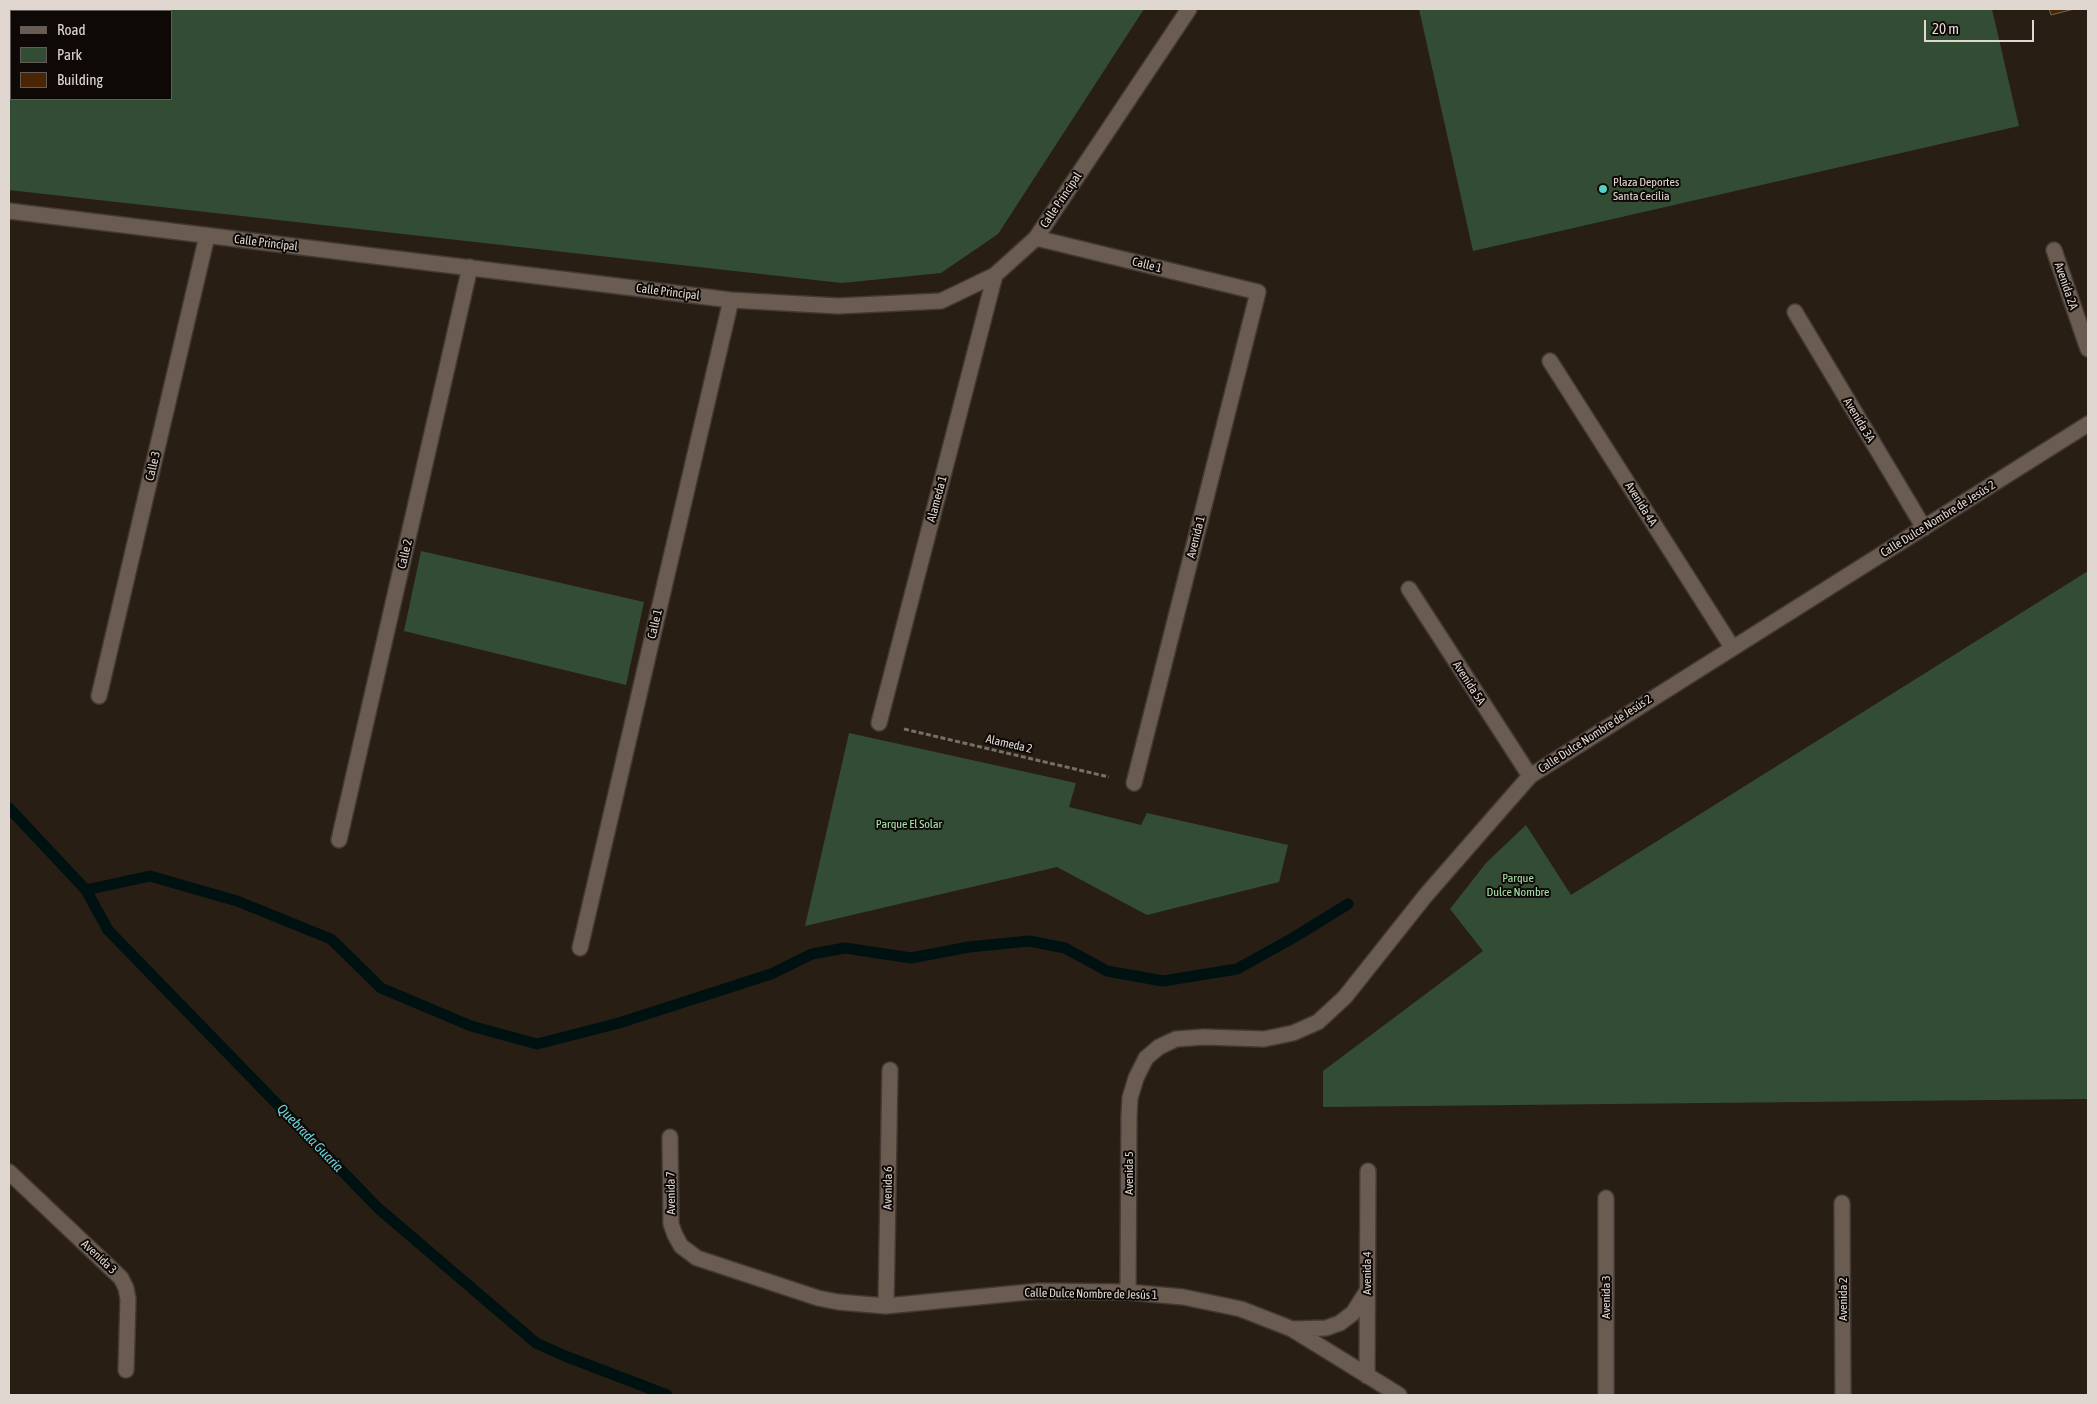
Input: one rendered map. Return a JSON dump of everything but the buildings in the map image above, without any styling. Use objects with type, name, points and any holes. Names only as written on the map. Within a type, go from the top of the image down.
[{"type":"street","name":"Calle Principal","points":[[9,211],[731,300],[838,306],[942,301],[995,275],[1036,238],[1189,9]]},
{"type":"street","name":"Calle 3","points":[[99,696],[207,236]]},
{"type":"street","name":"Calle 1","points":[[1036,238],[1258,292]]},
{"type":"street","name":"Avenida 2A","points":[[2054,250],[2088,349]]},
{"type":"street","name":"Calle 2","points":[[339,840],[470,267]]},
{"type":"street","name":"Alameda 1","points":[[879,723],[995,275]]},
{"type":"street","name":"Avenida 1","points":[[1134,783],[1258,292]]},
{"type":"street","name":"Calle 1","points":[[580,948],[731,300]]},
{"type":"street","name":"Avenida 3A","points":[[1795,312],[1924,528]]},
{"type":"street","name":"Avenida 4A","points":[[1550,361],[1732,647]]},
{"type":"street","name":"Calle Dulce Nombre de Jesús 2","points":[[1146,1058],[1159,1047],[1176,1039],[1204,1037],[1264,1039],[1294,1033],[1318,1022],[1345,998],[1426,895],[1530,776],[2088,424]]},
{"type":"street","name":"Avenida 5A","points":[[1409,590],[1530,776]]},
{"type":"street","name":"Avenida 5","points":[[1128,1292],[1130,1098],[1136,1078],[1146,1058]]},
{"type":"street","name":"Avenida 6","points":[[886,1306],[890,1070]]},
{"type":"street","name":"Avenida 7","points":[[670,1137],[671,1224],[681,1246]]},
{"type":"street","name":"Avenida 4","points":[[1367,1376],[1368,1171]]},
{"type":"street","name":"Avenida 3","points":[[9,1172],[121,1278],[126,1288],[128,1299],[126,1370]]},
{"type":"street","name":"Avenida 3","points":[[1606,1198],[1606,1395]]},
{"type":"street","name":"Avenida 2","points":[[1842,1203],[1843,1395]]},
{"type":"street","name":"Calle Dulce Nombre de Jesús 1","points":[[681,1246],[697,1258],[818,1298],[838,1302],[886,1306],[932,1303],[1018,1292],[1128,1292],[1184,1297],[1240,1309],[1292,1329],[1399,1395]]},
{"type":"street","points":[[1292,1329],[1326,1328],[1340,1323],[1353,1313],[1367,1292]]},
{"type":"path","name":"Alameda 2","points":[[879,723],[1134,783]]},
{"type":"green space","points":[[9,9],[1144,9],[998,234],[941,273],[842,283],[9,190]]},
{"type":"green space","name":"Plaza Deportes Santa Cecilia","points":[[1419,9],[1992,9],[2019,126],[1473,251]]},
{"type":"green space","points":[[421,551],[644,602],[626,685],[404,631]]},
{"type":"green space","name":"Parque Dulce Nombre","points":[[2088,571],[2088,1099],[1323,1107],[1323,1071],[1483,951],[1450,909],[1486,863],[1526,825],[1571,895]]},
{"type":"green space","name":"Parque El Solar","points":[[849,733],[1076,783],[1069,807],[1141,825],[1147,813],[1288,845],[1279,882],[1147,915],[1057,867],[805,926]]},
{"type":"waterway","name":"Quebrada Guaria","points":[[9,808],[86,890],[108,930],[378,1208],[536,1343],[667,1395]]},
{"type":"waterway","points":[[86,890],[150,876],[237,901],[331,939],[381,988],[471,1026],[537,1044],[619,1023],[771,974],[812,954],[845,948],[911,958],[969,947],[1029,941],[1065,948],[1107,971],[1163,981],[1237,969],[1293,938],[1348,904]]},
{"type":"place","name":"Plaza Deportes Santa Cecilia","points":[[1603,189]]}]
